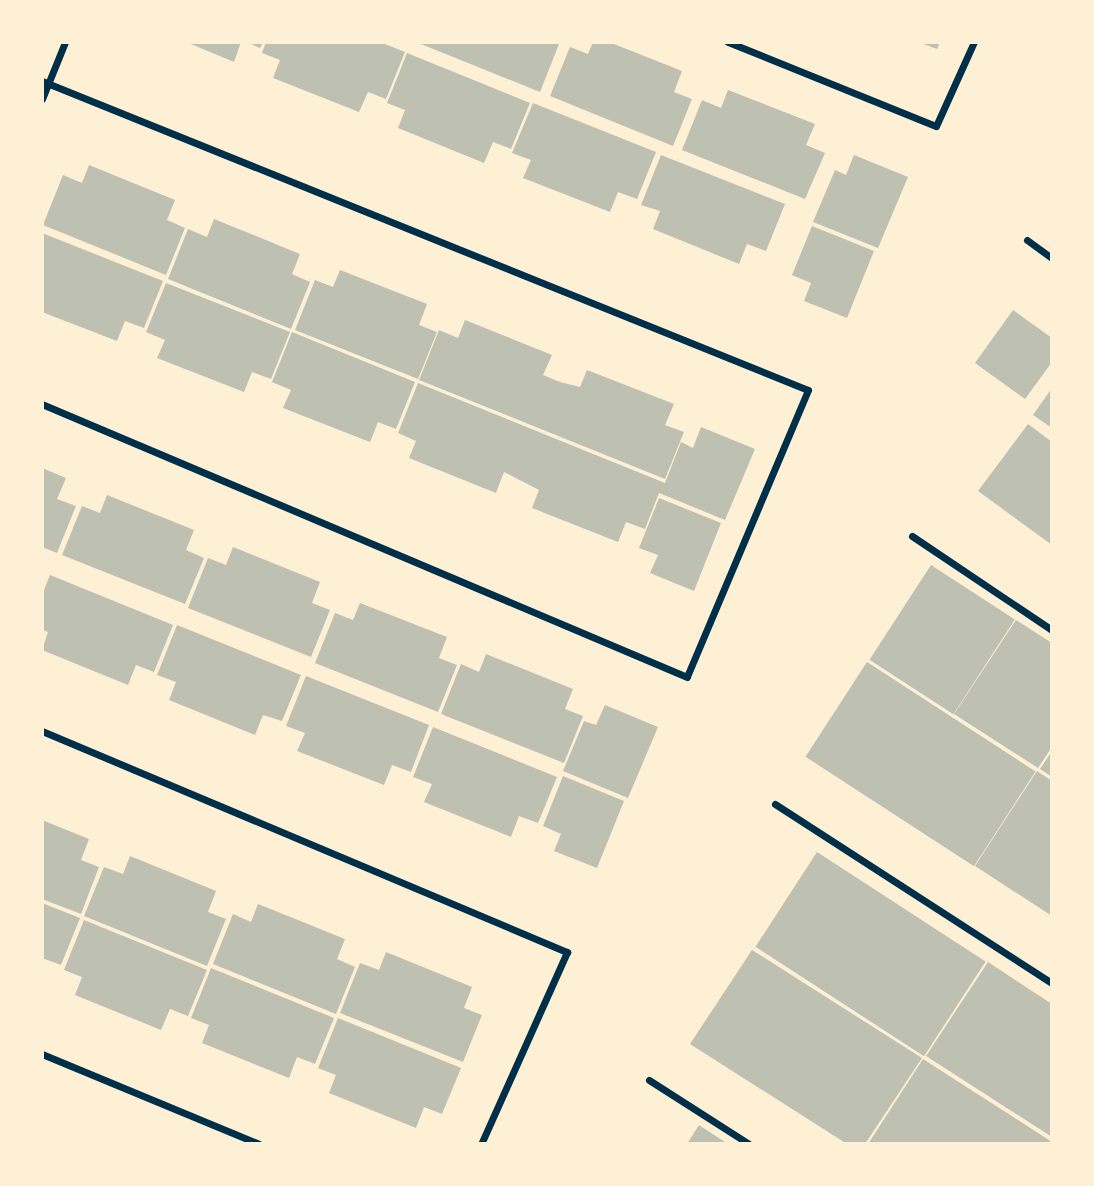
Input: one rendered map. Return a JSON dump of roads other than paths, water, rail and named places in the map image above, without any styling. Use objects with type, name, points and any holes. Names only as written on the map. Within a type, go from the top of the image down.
[{"type":"street","points":[[42,99],[45,82],[65,42]]},
{"type":"street","points":[[728,42],[936,126],[974,42]]},
{"type":"street","points":[[42,404],[687,677],[808,390],[45,82]]},
{"type":"street","points":[[1027,240],[1052,258]]},
{"type":"street","points":[[912,536],[1052,630]]},
{"type":"street","points":[[42,731],[567,953],[481,1144]]},
{"type":"street","points":[[775,804],[1052,983]]},
{"type":"street","points":[[42,1054],[259,1144]]},
{"type":"street","points":[[649,1080],[749,1144]]}]
